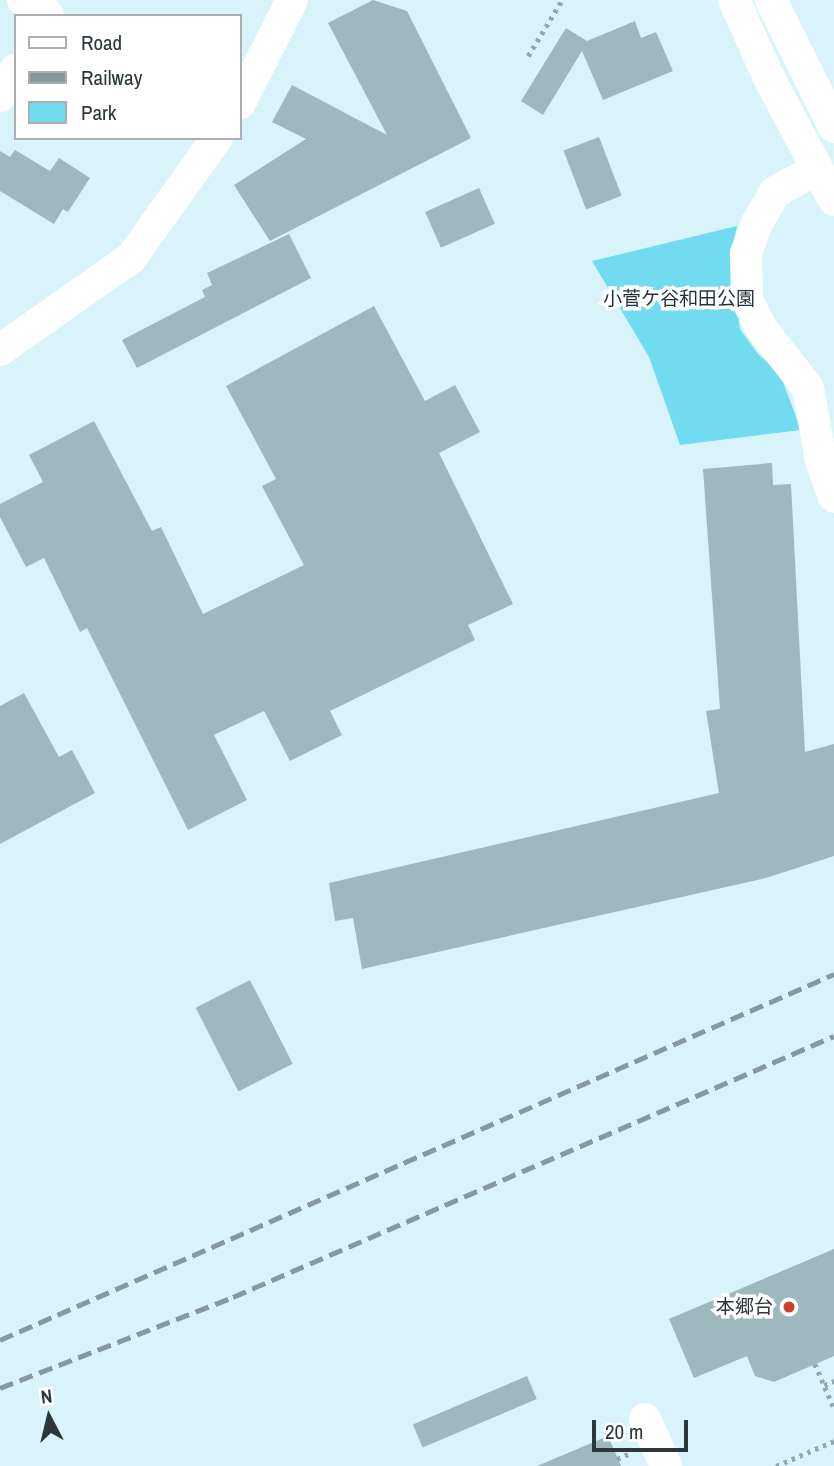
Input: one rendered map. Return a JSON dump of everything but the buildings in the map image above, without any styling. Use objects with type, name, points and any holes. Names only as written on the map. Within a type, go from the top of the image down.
[{"type":"street","points":[[242,99],[292,0]]},
{"type":"street","points":[[734,0],[834,200]]},
{"type":"street","points":[[771,0],[834,127]]},
{"type":"street","points":[[0,96],[14,72]]},
{"type":"street","points":[[0,350],[131,258],[216,140]]},
{"type":"street","points":[[817,169],[775,192],[757,223],[746,253],[747,300],[762,329],[808,388],[821,461],[834,498]]},
{"type":"street","points":[[645,1419],[666,1466]]},
{"type":"path","points":[[528,56],[562,0]]},
{"type":"path","points":[[815,1364],[834,1408]]},
{"type":"path","points":[[824,1385],[834,1381]]},
{"type":"path","points":[[776,1466],[834,1441]]},
{"type":"green space","name":"小菅ケ谷和田公園","points":[[737,226],[730,258],[740,329],[758,354],[780,374],[801,430],[680,445],[649,357],[592,261]]},
{"type":"railway","points":[[0,1340],[834,974]]},
{"type":"railway","points":[[0,1388],[233,1297],[834,1036]]},
{"type":"place","name":"本郷台","points":[[789,1307]]}]
